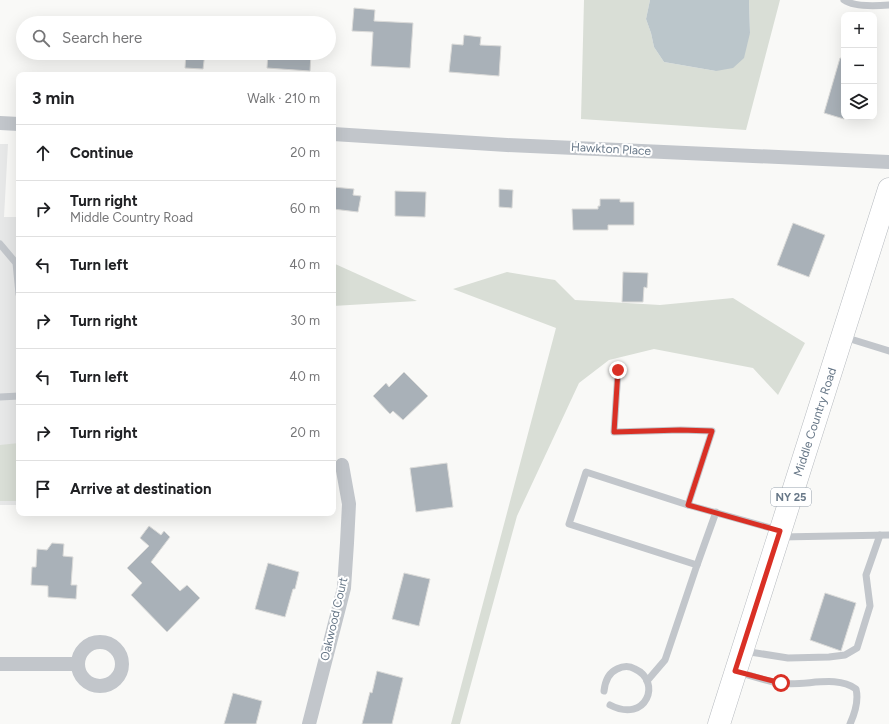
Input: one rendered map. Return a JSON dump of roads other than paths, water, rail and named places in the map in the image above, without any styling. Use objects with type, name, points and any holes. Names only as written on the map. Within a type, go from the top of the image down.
[{"type":"main road","name":"Middle Country Road","points":[[719,724],[889,189]]},
{"type":"street","points":[[0,123],[16,124]]},
{"type":"street","name":"Hawkton Place","points":[[336,134],[507,145],[889,162]]},
{"type":"street","name":"Oakwood Court","points":[[309,724],[344,588],[348,543],[349,504],[342,465]]},
{"type":"street","points":[[0,664],[77,664]]},
{"type":"lane","points":[[844,0],[846,2],[859,5],[889,6]]},
{"type":"lane","points":[[0,244],[16,263]]},
{"type":"lane","points":[[842,337],[889,351]]},
{"type":"lane","points":[[618,370],[614,432],[680,430],[712,431],[688,505]]},
{"type":"lane","points":[[0,397],[16,396]]},
{"type":"lane","points":[[697,565],[569,524],[586,472],[688,505],[716,512],[779,534],[889,535]]},
{"type":"lane","points":[[647,681],[664,660],[716,512]]},
{"type":"lane","points":[[738,661],[845,656],[856,648],[870,606],[866,576],[880,535]]},
{"type":"lane","points":[[738,661],[781,683],[840,682],[850,684],[856,689],[858,695],[856,711],[850,724]]},
{"type":"lane","points":[[604,692],[607,679],[611,673],[625,667],[632,667],[638,670],[644,675],[647,681],[650,690],[645,703],[640,708],[627,712],[620,711],[610,705]]}]
